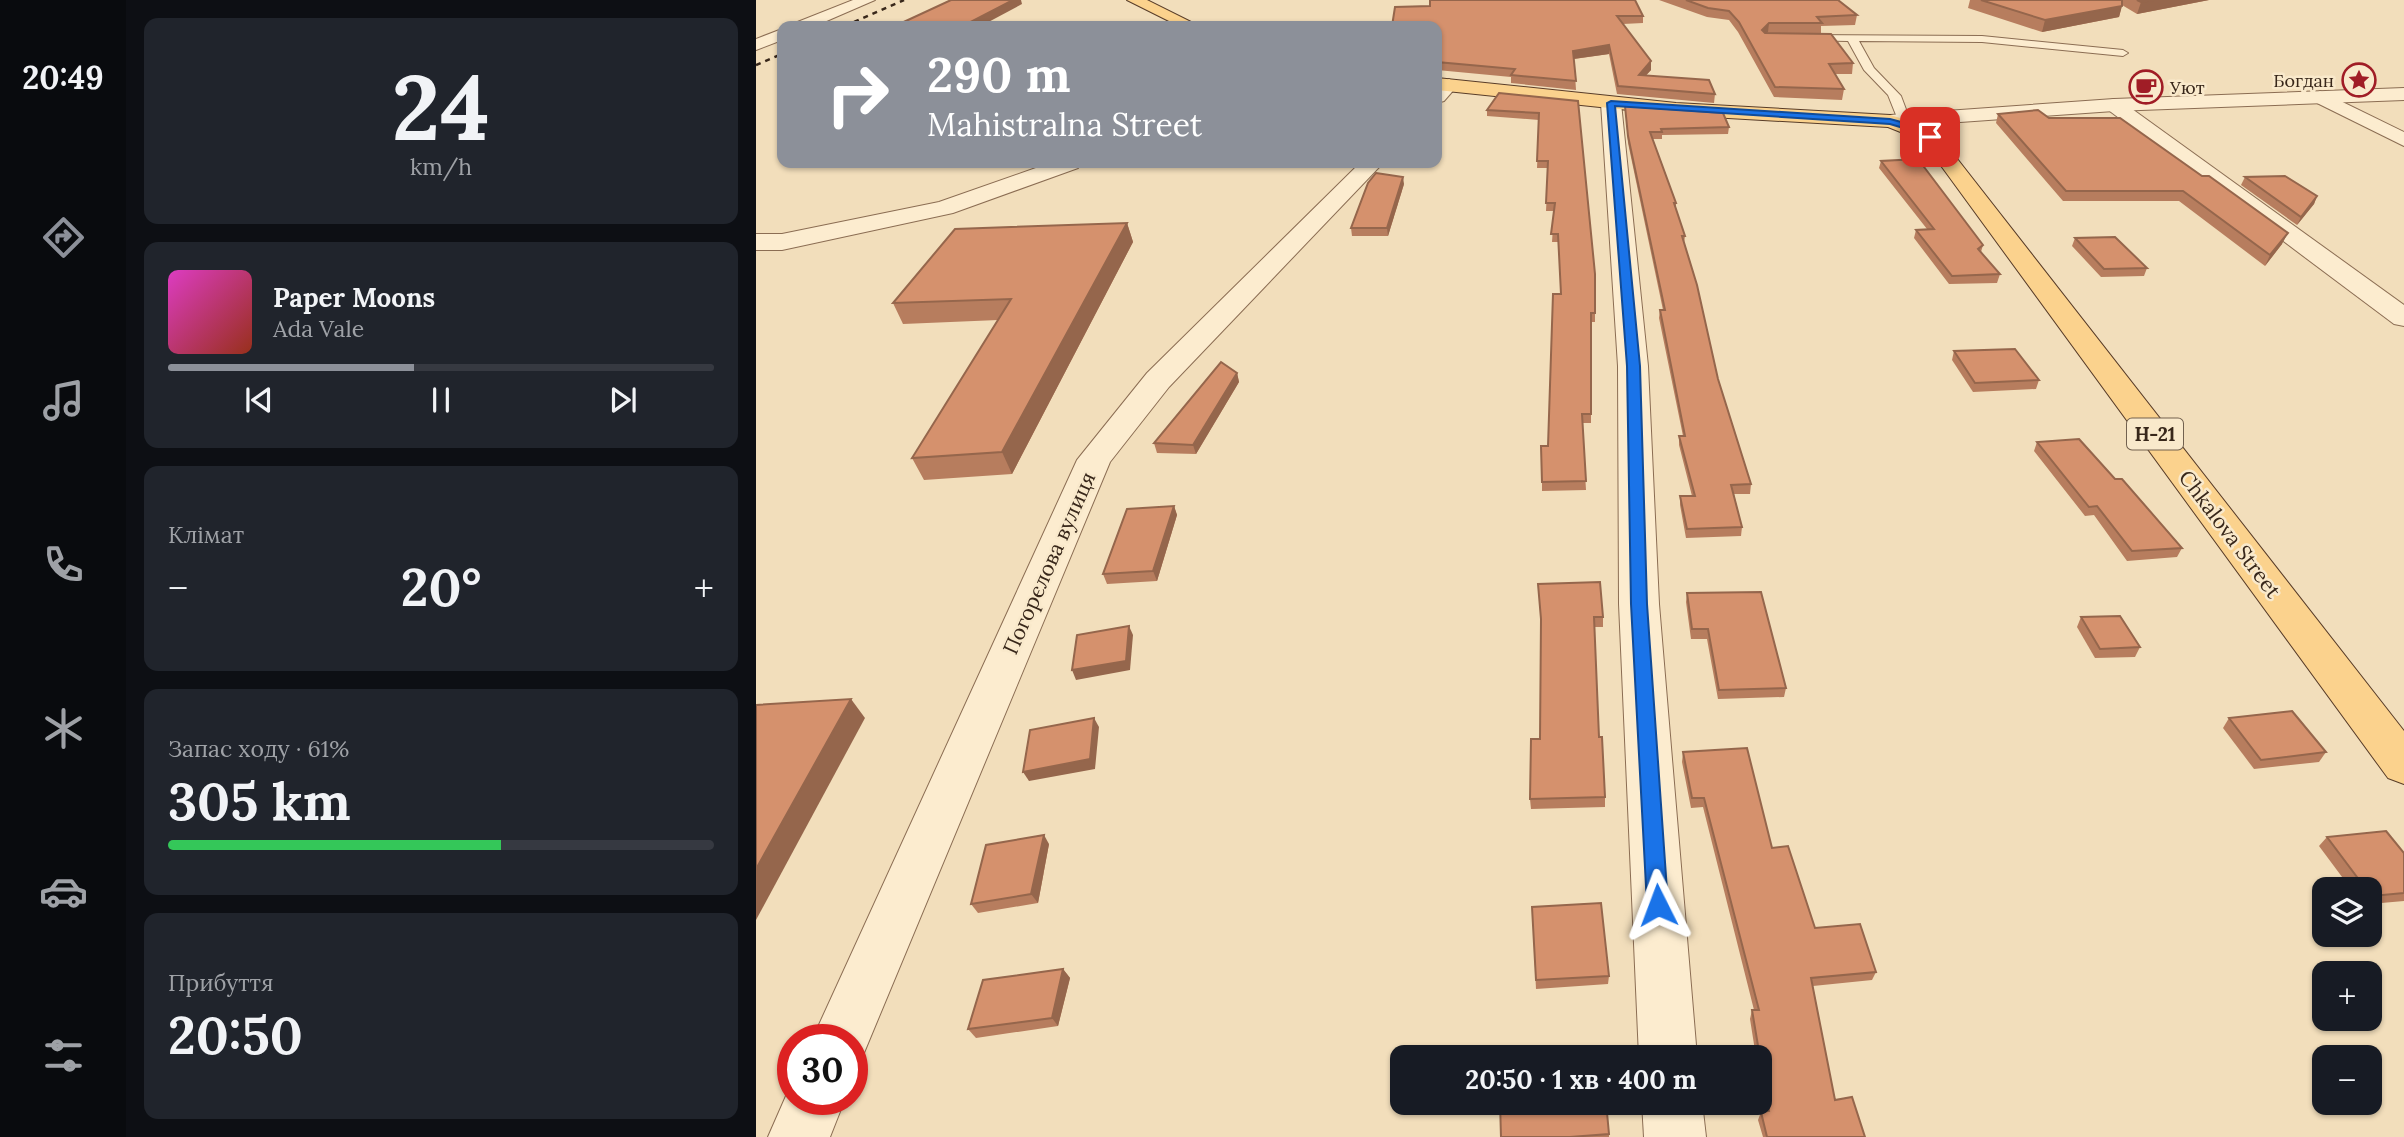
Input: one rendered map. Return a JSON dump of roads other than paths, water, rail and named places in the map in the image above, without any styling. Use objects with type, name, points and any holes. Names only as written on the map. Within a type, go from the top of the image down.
[{"type":"main road","points":[[1135,0],[1180,21]]},
{"type":"main road","points":[[1165,0],[1208,21]]},
{"type":"main road","name":"Н-21","points":[[1442,89],[1897,121]]},
{"type":"main road","name":"Chkalova Street","points":[[1897,121],[1930,137],[1943,152],[2404,765]]},
{"type":"street","points":[[814,21],[867,0]]},
{"type":"street","points":[[756,44],[777,36]]},
{"type":"street","points":[[1897,121],[2114,105],[2404,94]]},
{"type":"street","points":[[2320,97],[2404,140]]},
{"type":"street","points":[[1611,103],[1633,366],[1639,604],[1667,1045]]},
{"type":"street","points":[[2114,105],[2404,318]]},
{"type":"street","points":[[756,242],[782,242],[945,208],[1056,168]]},
{"type":"street","name":"Погорєлова вулиця","points":[[848,1024],[1094,460],[1158,380],[1368,168]]},
{"type":"street","points":[[799,1137],[808,1115]]},
{"type":"street","points":[[1673,1115],[1675,1137]]},
{"type":"lane","points":[[1792,38],[1982,39],[2123,53]]},
{"type":"lane","points":[[1852,39],[1875,78],[1885,83],[1897,97],[1897,121]]},
{"type":"railway","points":[[856,21],[904,0]]},
{"type":"railway","points":[[756,65],[777,56]]},
{"type":"place","name":"Богдан","points":[[2359,80]]},
{"type":"place","name":"Уют","points":[[2146,87]]}]
